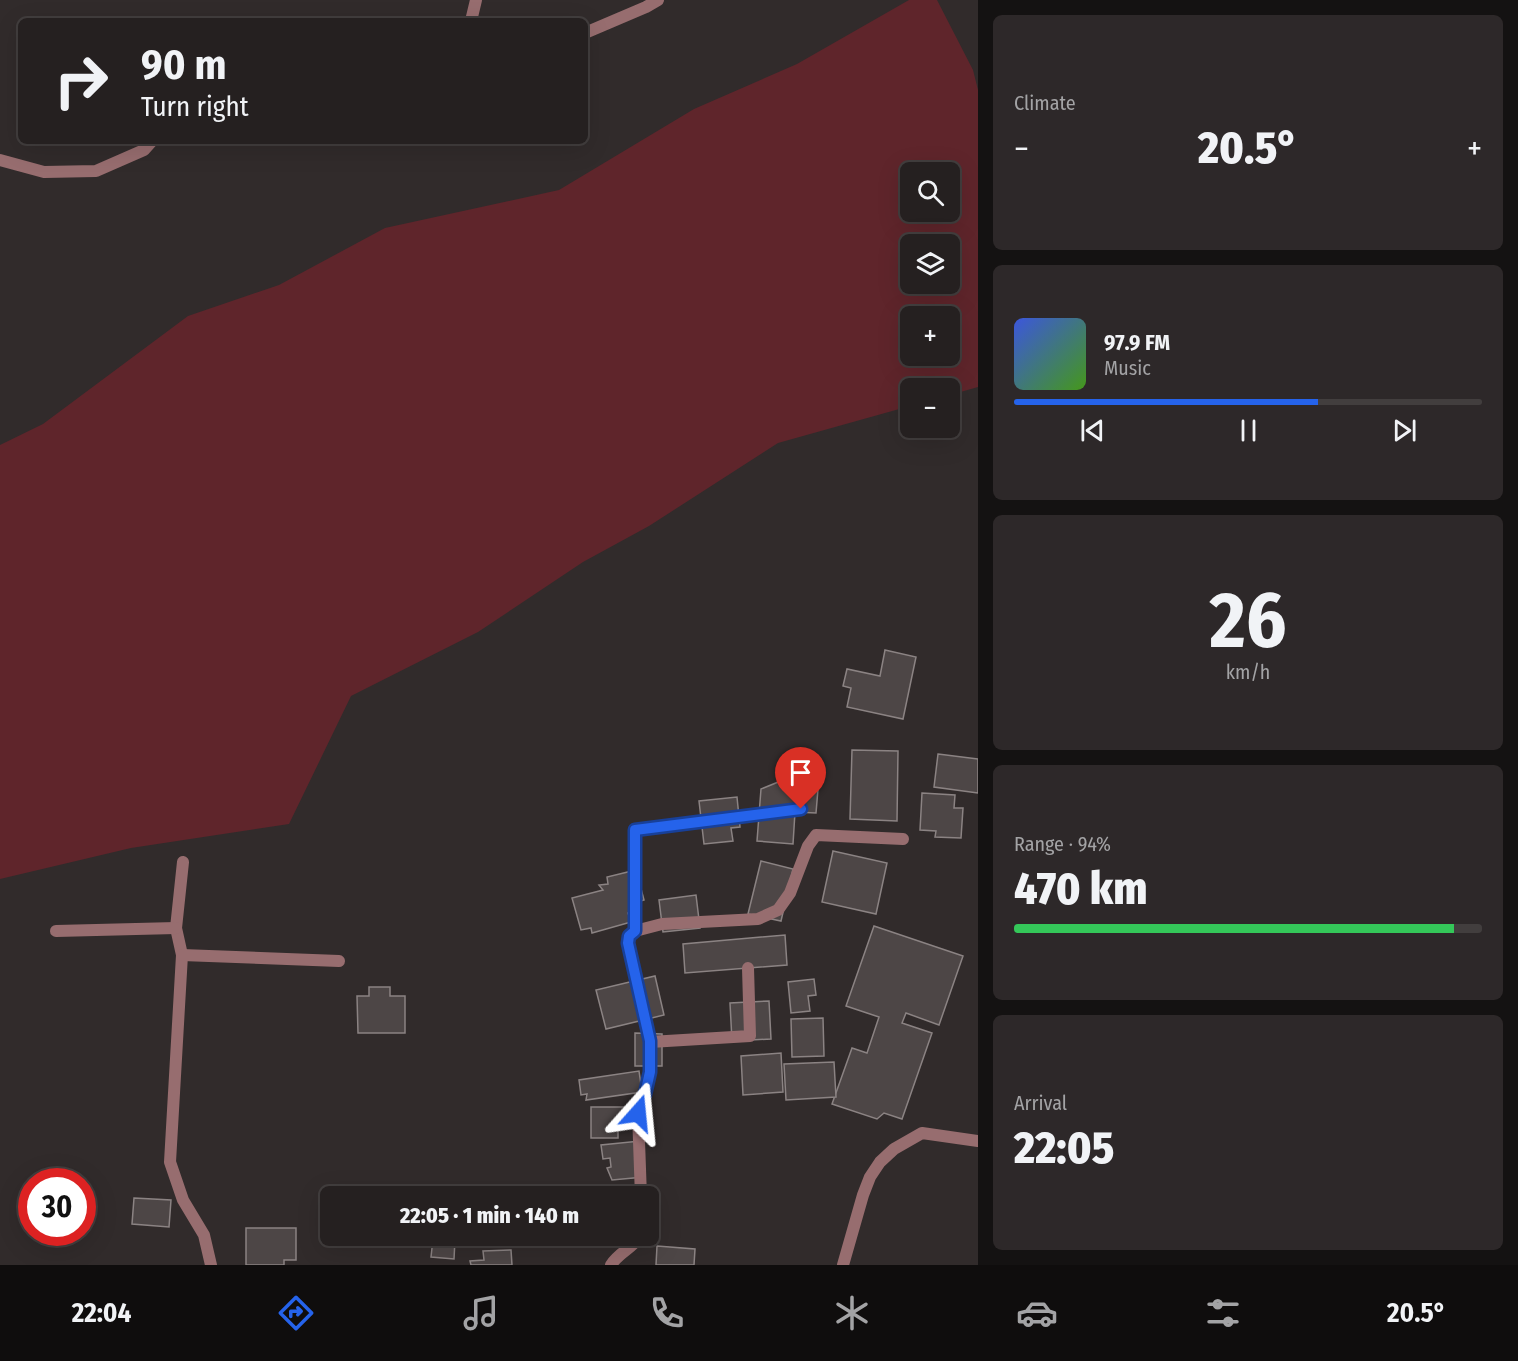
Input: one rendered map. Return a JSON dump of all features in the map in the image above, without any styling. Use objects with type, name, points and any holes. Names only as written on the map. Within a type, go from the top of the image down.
[{"type":"street","points":[[472,18],[476,0]]},
{"type":"street","points":[[588,32],[658,0]]},
{"type":"street","points":[[0,160],[44,172],[96,171],[144,150],[149,144]]},
{"type":"street","points":[[635,931],[635,830],[801,809]]},
{"type":"street","points":[[641,1186],[638,1113],[650,1072],[650,1041],[628,943],[629,936],[635,931],[662,924],[758,919],[778,910],[790,893],[808,846],[816,836],[903,839]]},
{"type":"street","points":[[183,862],[176,928],[182,955],[170,1162],[183,1200],[204,1235],[211,1265]]},
{"type":"street","points":[[56,931],[176,928]]},
{"type":"street","points":[[182,955],[339,960]]},
{"type":"street","points":[[650,1041],[750,1036],[748,968]]},
{"type":"street","points":[[843,1265],[870,1177],[887,1155],[922,1133],[978,1141]]},
{"type":"street","points":[[611,1265],[632,1246]]},
{"type":"shaded area","points":[[909,0],[937,0],[973,70],[978,90],[978,387],[960,392],[960,378],[900,378],[900,409],[778,443],[649,526],[583,562],[478,632],[351,696],[289,824],[131,848],[0,879],[0,445],[43,424],[188,316],[279,285],[385,228],[559,190],[694,109],[797,64]]},
{"type":"building","points":[[885,650],[916,657],[903,719],[847,707],[851,688],[843,686],[847,669],[880,676]]},
{"type":"building","points":[[852,750],[898,751],[897,821],[850,819]]},
{"type":"building","points":[[938,754],[978,759],[978,793],[934,787]]},
{"type":"building","points":[[820,765],[816,813],[795,812],[793,844],[757,841],[761,789]]},
{"type":"building","points":[[922,793],[955,795],[954,808],[963,808],[961,838],[935,837],[936,831],[920,830]]},
{"type":"building","points":[[737,797],[740,827],[731,828],[733,841],[704,844],[699,801]]},
{"type":"building","points":[[833,851],[887,863],[876,914],[822,902]]},
{"type":"building","points":[[761,861],[793,869],[781,921],[748,914]]},
{"type":"building","points":[[636,870],[644,900],[630,904],[633,912],[628,913],[631,922],[592,933],[591,928],[581,930],[572,898],[603,890],[599,885],[608,884],[607,877]]},
{"type":"building","points":[[696,895],[700,928],[663,932],[659,900]]},
{"type":"building","points":[[874,926],[963,956],[939,1025],[906,1013],[902,1023],[932,1033],[902,1119],[884,1113],[877,1119],[832,1104],[852,1048],[867,1053],[879,1017],[846,1006]]},
{"type":"building","points":[[785,935],[787,965],[685,973],[683,944]]},
{"type":"building","points":[[655,976],[664,1015],[606,1029],[596,990]]},
{"type":"building","points":[[814,979],[816,995],[808,996],[810,1011],[791,1013],[788,982]]},
{"type":"building","points":[[369,987],[390,987],[390,996],[405,996],[405,1033],[358,1033],[357,996],[369,996]]},
{"type":"building","points":[[769,1001],[771,1039],[732,1041],[730,1003]]},
{"type":"building","points":[[823,1018],[824,1056],[792,1057],[791,1019]]},
{"type":"building","points":[[635,1033],[662,1034],[662,1066],[635,1066]]},
{"type":"building","points":[[781,1053],[783,1092],[743,1095],[741,1056]]},
{"type":"building","points":[[834,1062],[836,1097],[786,1100],[784,1064]]},
{"type":"building","points":[[639,1071],[642,1092],[586,1100],[587,1094],[581,1095],[579,1080]]},
{"type":"building","points":[[591,1107],[626,1107],[626,1125],[618,1125],[618,1138],[591,1138]]},
{"type":"building","points":[[640,1141],[644,1177],[612,1180],[607,1168],[611,1167],[610,1158],[603,1159],[601,1145]]},
{"type":"building","points":[[134,1198],[171,1200],[169,1227],[132,1224]]},
{"type":"building","points":[[246,1228],[296,1228],[296,1260],[284,1260],[284,1265],[246,1265]]},
{"type":"building","points":[[432,1246],[455,1246],[454,1259],[431,1257]]},
{"type":"building","points":[[657,1246],[695,1249],[694,1265],[656,1265]]},
{"type":"building","points":[[511,1250],[512,1265],[471,1265],[470,1261],[484,1260],[483,1251]]},
{"type":"route","points":[[638,1113],[650,1072],[650,1041],[628,943],[629,936],[635,931],[635,830],[801,809]]}]
